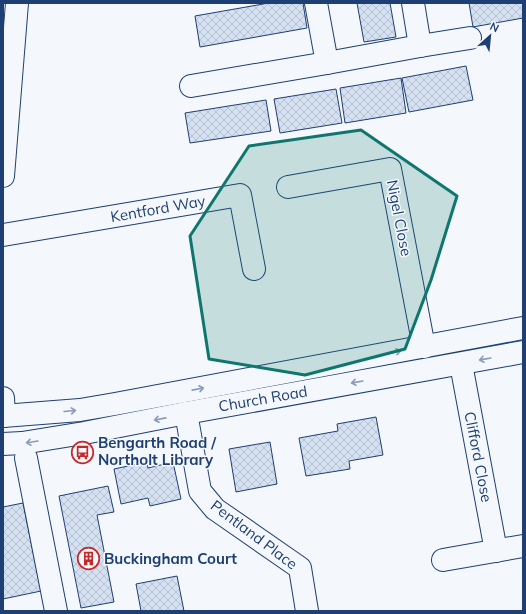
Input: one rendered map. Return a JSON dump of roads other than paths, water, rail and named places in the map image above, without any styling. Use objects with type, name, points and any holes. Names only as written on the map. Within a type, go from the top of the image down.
[{"type":"main road","points":[[3,176],[17,3]]},
{"type":"main road","points":[[316,3],[327,63]]},
{"type":"main road","points":[[413,3],[420,46]]},
{"type":"main road","points":[[191,86],[470,38]]},
{"type":"main road","name":"Nigel Close","points":[[288,187],[390,169],[424,347]]},
{"type":"main road","name":"Kentford Way","points":[[3,235],[240,196],[254,269]]},
{"type":"main road","name":"Church Road","points":[[3,410],[80,410],[523,328]]},
{"type":"main road","name":"Church Road","points":[[3,444],[22,443],[84,433],[523,352]]},
{"type":"main road","name":"Clifford Close","points":[[461,364],[496,551]]},
{"type":"main road","name":"Pentland Place","points":[[186,413],[200,491],[215,509],[300,568],[307,611]]},
{"type":"main road","points":[[26,458],[56,611]]},
{"type":"main road","points":[[443,560],[523,546]]},
{"type":"place","name":"Bengarth Road / Northolt Library","points":[[83,452]]},
{"type":"place","name":"Buckingham Court","points":[[89,559]]}]
